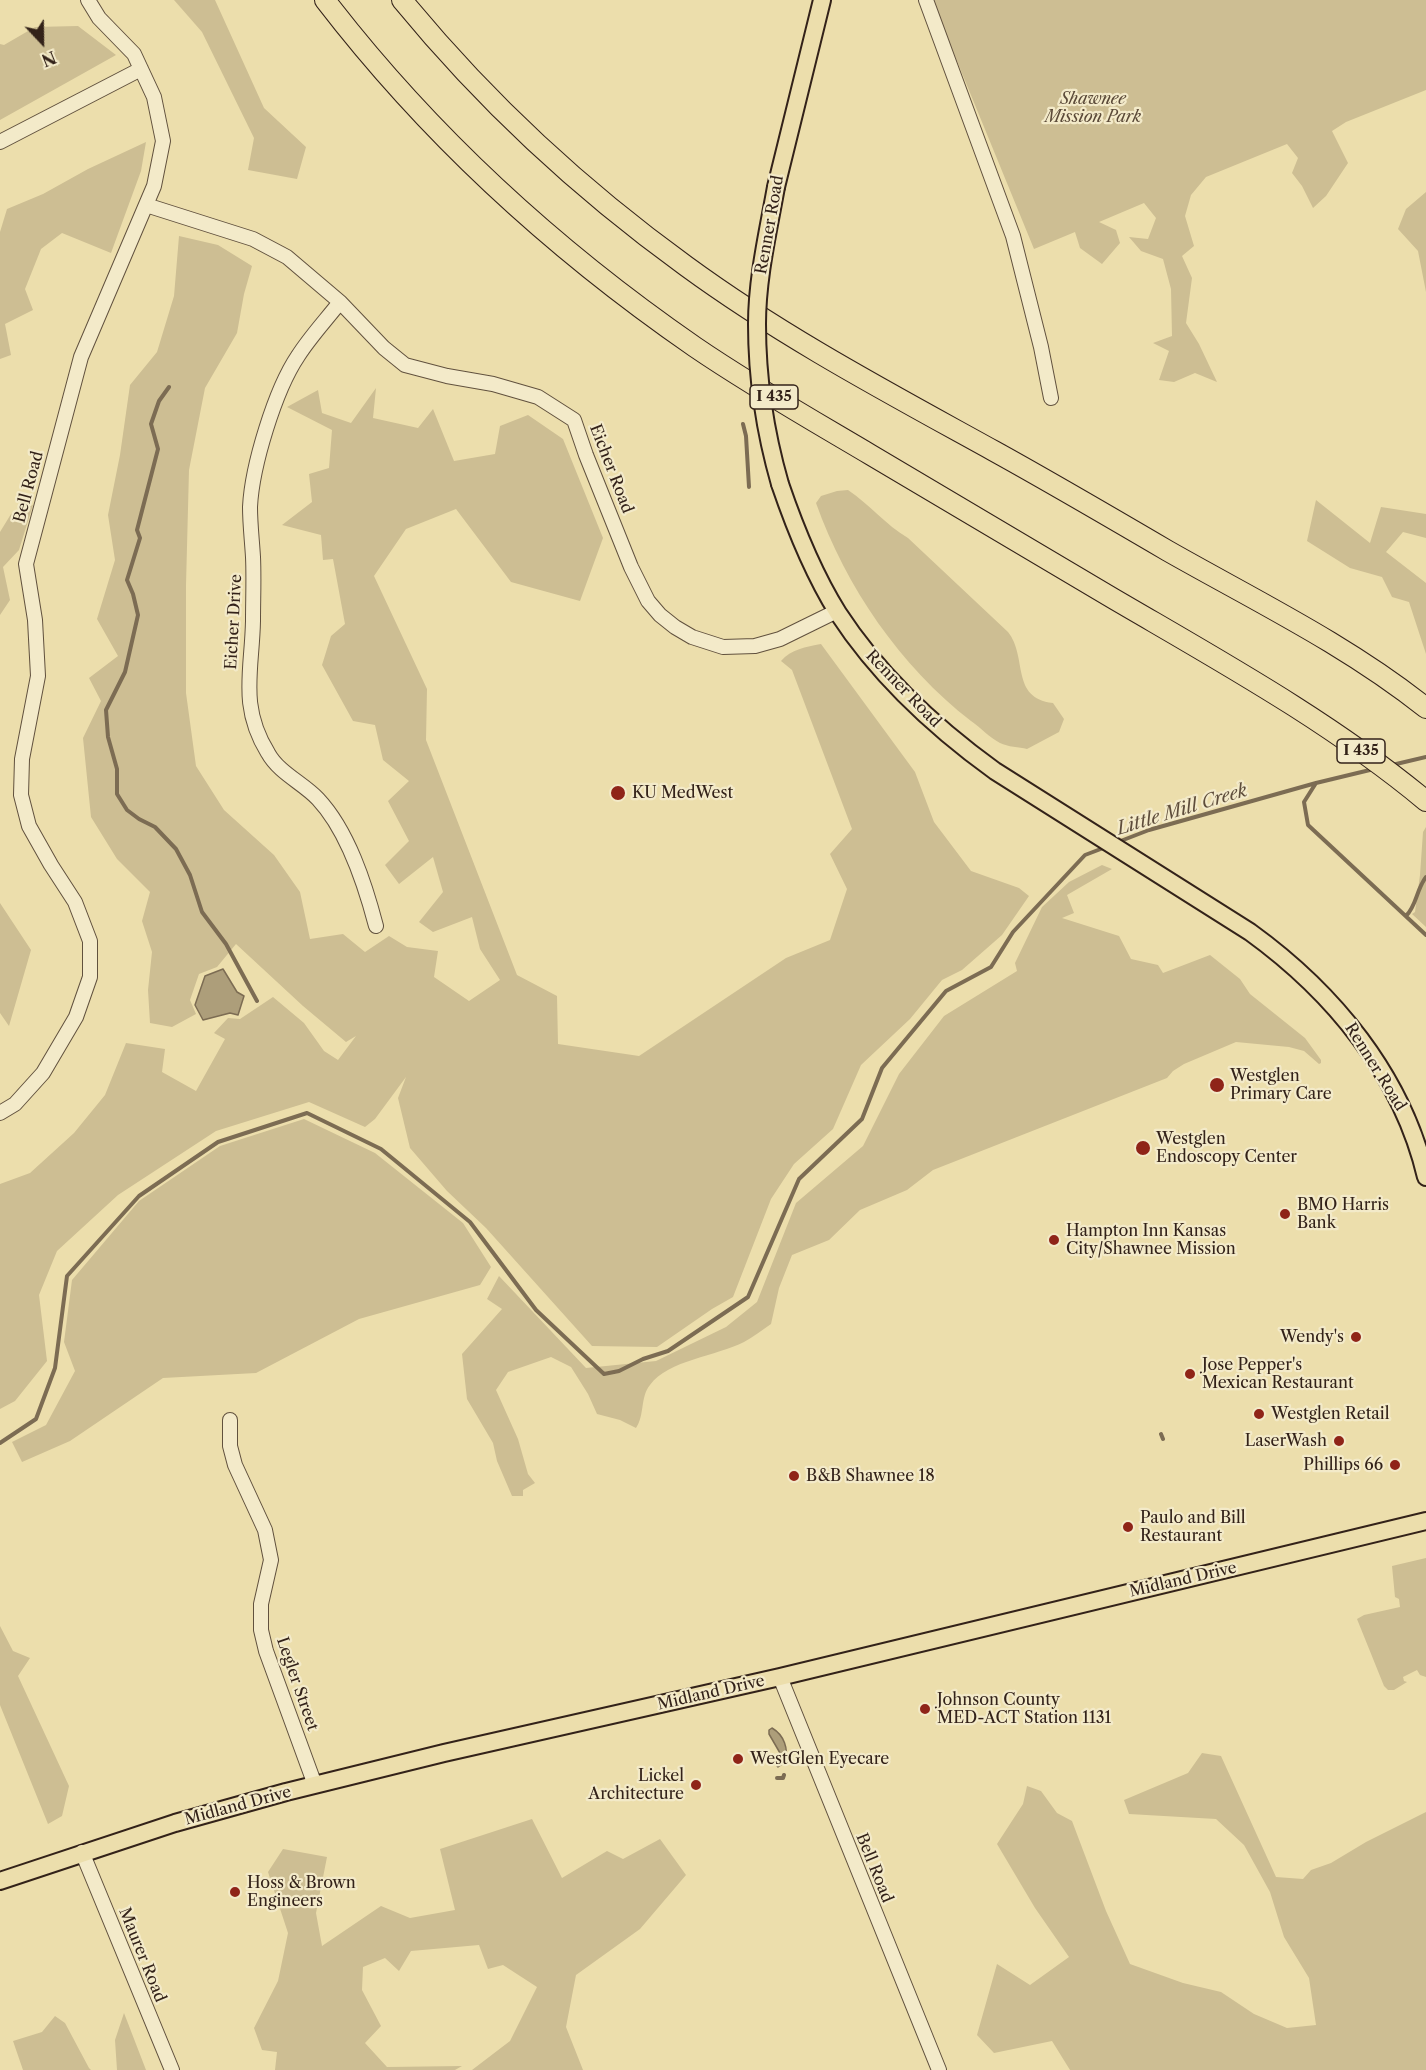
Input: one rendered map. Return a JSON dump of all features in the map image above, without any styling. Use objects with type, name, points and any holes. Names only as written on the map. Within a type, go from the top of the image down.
[{"type":"highway","name":"I 435","points":[[325,0],[380,67],[437,130],[491,182],[552,237],[615,288],[696,348],[791,408],[1292,706],[1341,737],[1426,801]]},
{"type":"highway","points":[[402,0],[500,108],[546,152],[636,228],[723,292],[871,384],[1307,627],[1380,673],[1426,708]]},
{"type":"main road","name":"Renner Road","points":[[822,0],[776,187],[761,274],[757,323],[763,410],[780,484],[795,526],[837,611],[862,647],[894,684],[962,747],[995,771],[1177,884],[1278,952],[1335,1006],[1358,1035],[1395,1095],[1416,1140],[1426,1177]]},
{"type":"main road","name":"Midland Drive","points":[[0,1881],[175,1823],[315,1785],[462,1749],[780,1677],[1426,1521]]},
{"type":"street","name":"Bell Road","points":[[0,1113],[15,1104],[44,1073],[76,1017],[90,977],[90,941],[75,902],[29,826],[21,795],[22,759],[38,676],[35,620],[26,564],[81,357],[154,186],[163,141],[154,97],[134,54],[99,18],[88,0]]},
{"type":"street","points":[[926,0],[1001,201],[1028,292],[1051,398]]},
{"type":"street","points":[[0,142],[141,69]]},
{"type":"street","name":"Eicher Road","points":[[146,205],[253,239],[287,257],[340,302],[384,348],[405,365],[447,376],[493,384],[538,397],[574,420],[631,567],[648,601],[675,627],[708,644],[723,647],[755,646],[780,639],[837,611]]},
{"type":"street","name":"Eicher Drive","points":[[340,302],[297,357],[276,402],[257,462],[250,505],[253,583],[248,685],[254,722],[269,756],[292,779],[316,798],[334,818],[361,876],[376,926]]},
{"type":"street","name":"Legler Street","points":[[230,1420],[230,1446],[235,1466],[265,1530],[271,1560],[261,1604],[264,1640],[315,1785]]},
{"type":"street","name":"Bell Road","points":[[780,1677],[939,2070]]},
{"type":"street","name":"Maurer Road","points":[[82,1852],[172,2070]]},
{"type":"green space","points":[[174,0],[215,0],[264,108],[306,147],[297,179],[248,170],[254,138],[202,32]]},
{"type":"green space","name":"Shawnee Mission Park","points":[[932,0],[1426,0],[1426,90],[1346,122],[1332,131],[1348,163],[1326,196],[1313,208],[1302,186],[1292,173],[1298,158],[1287,144],[1206,177],[1191,195],[1185,216],[1194,246],[1182,256],[1192,278],[1186,323],[1217,382],[1195,373],[1174,382],[1159,380],[1169,351],[1153,343],[1172,336],[1171,289],[1163,259],[1141,251],[1129,237],[1148,239],[1156,218],[1144,203],[1099,222],[1116,230],[1120,243],[1102,264],[1080,248],[1075,232],[1034,249]]},
{"type":"green space","points":[[78,26],[116,55],[0,120],[0,44],[4,45],[35,27]]},
{"type":"green space","points":[[146,142],[141,171],[111,253],[62,233],[41,249],[25,289],[33,310],[5,324],[11,355],[0,359],[0,232],[7,209],[43,194],[88,169]]},
{"type":"green space","points":[[1426,192],[1426,292],[1418,251],[1398,229],[1406,209]]},
{"type":"green space","points":[[179,236],[218,245],[252,266],[237,333],[205,388],[189,470],[186,693],[196,766],[224,810],[274,855],[300,892],[310,939],[343,934],[365,952],[389,936],[407,947],[438,951],[434,977],[469,1001],[500,980],[480,949],[472,917],[433,932],[419,922],[443,892],[433,857],[399,884],[385,865],[409,841],[388,801],[409,781],[383,760],[375,725],[353,721],[322,665],[331,636],[345,624],[333,559],[323,560],[321,535],[282,525],[312,502],[309,474],[329,468],[332,430],[287,407],[318,390],[322,413],[351,423],[376,388],[373,418],[418,428],[433,409],[454,461],[495,454],[500,426],[528,415],[563,439],[603,538],[580,601],[511,582],[456,509],[406,529],[374,576],[427,689],[426,740],[517,975],[557,996],[558,1044],[639,1056],[786,958],[830,940],[847,889],[830,854],[852,829],[792,670],[781,661],[799,649],[821,644],[915,772],[934,822],[971,871],[1019,888],[1029,896],[1002,935],[962,970],[942,980],[910,1019],[861,1065],[833,1129],[794,1164],[771,1199],[733,1297],[657,1347],[592,1346],[486,1228],[447,1191],[410,1148],[398,1098],[406,1077],[375,1119],[365,1127],[309,1102],[216,1131],[118,1195],[57,1251],[39,1295],[47,1361],[15,1401],[0,1409],[0,1184],[30,1173],[74,1133],[105,1095],[126,1043],[165,1049],[162,1072],[196,1091],[225,1039],[214,1033],[228,1018],[240,1019],[273,997],[304,1023],[324,1051],[338,1060],[356,1036],[346,1042],[236,944],[217,967],[199,974],[190,1000],[196,1014],[172,1027],[150,1023],[148,990],[152,952],[142,921],[150,892],[117,859],[91,817],[83,738],[101,701],[89,678],[118,656],[97,619],[115,560],[108,515],[120,455],[130,385],[157,352],[174,296]]},
{"type":"green space","points":[[848,490],[908,538],[1008,632],[1014,642],[1025,685],[1040,700],[1053,703],[1064,719],[1059,732],[1027,749],[1000,743],[945,699],[921,676],[878,623],[843,565],[828,534],[816,503],[821,496]]},
{"type":"green space","points":[[1316,500],[1370,543],[1381,507],[1426,514],[1426,538],[1403,532],[1386,552],[1426,583],[1426,654],[1409,602],[1392,597],[1382,577],[1350,568],[1307,541]]},
{"type":"green space","points":[[33,505],[19,550],[3,567],[10,600],[0,615],[0,532],[11,514]]},
{"type":"green space","points":[[1426,827],[1426,927],[1412,914],[1415,912],[1423,832]]},
{"type":"green space","points":[[1102,865],[1112,869],[1067,895],[1074,913],[1062,918],[1119,936],[1131,959],[1158,965],[1163,973],[1210,955],[1240,979],[1250,994],[1305,1038],[1321,1063],[1319,1064],[1304,1051],[1289,1047],[1236,1042],[1184,1064],[1167,1078],[933,1170],[907,1190],[860,1210],[829,1240],[792,1255],[779,1288],[771,1324],[744,1342],[681,1364],[658,1377],[647,1390],[636,1428],[620,1420],[597,1414],[588,1394],[571,1367],[551,1357],[508,1372],[496,1390],[518,1439],[528,1474],[535,1483],[523,1490],[523,1496],[512,1496],[497,1461],[493,1443],[467,1399],[462,1354],[502,1309],[487,1299],[499,1276],[586,1368],[656,1361],[726,1327],[757,1302],[796,1203],[863,1146],[899,1074],[944,1016],[1017,971],[1015,963],[1042,907],[1069,882]]},
{"type":"green space","points":[[0,903],[31,950],[9,1026],[0,1013]]},
{"type":"green space","points":[[304,1119],[375,1153],[463,1223],[491,1267],[480,1285],[359,1319],[256,1373],[163,1378],[70,1441],[22,1462],[12,1442],[46,1425],[75,1371],[64,1342],[72,1280],[139,1201],[220,1146]]},
{"type":"green space","points":[[1426,1558],[1426,1677],[1420,1675],[1417,1670],[1403,1677],[1407,1682],[1394,1690],[1388,1690],[1384,1686],[1357,1619],[1364,1615],[1400,1607],[1399,1599],[1395,1597],[1392,1566]]},
{"type":"green space","points":[[0,1626],[13,1651],[30,1658],[18,1676],[69,1786],[62,1816],[48,1824],[0,1705]]},
{"type":"green space","points":[[1202,1753],[1221,1756],[1276,1877],[1303,1879],[1311,1870],[1331,1863],[1366,1842],[1426,1812],[1426,2070],[1070,2070],[1052,2041],[994,2053],[977,2035],[997,1964],[1030,1985],[1069,1957],[1035,1908],[997,1844],[1023,1804],[1027,1786],[1041,1791],[1057,1813],[1072,1821],[1106,1911],[1130,1964],[1183,1983],[1221,1992],[1254,2014],[1287,2028],[1316,2025],[1309,1978],[1284,1937],[1270,1892],[1244,1845],[1216,1819],[1129,1814],[1124,1800],[1188,1773]]},
{"type":"green space","points":[[532,1819],[562,1878],[607,1851],[623,1859],[660,1839],[686,1875],[640,1929],[576,1975],[566,2027],[583,2070],[472,2070],[510,2041],[537,1987],[503,1965],[488,1969],[479,1945],[411,1951],[399,1971],[385,1958],[363,1967],[362,1990],[381,2026],[365,2043],[387,2067],[462,2066],[455,2070],[275,2070],[277,2052],[262,2050],[254,2028],[278,1981],[288,1933],[268,1872],[283,1849],[327,1857],[316,1913],[322,1946],[381,1906],[410,1918],[455,1910],[440,1849]]},
{"type":"green space","points":[[124,2013],[146,2070],[117,2070],[115,2040]]},
{"type":"green space","points":[[55,2016],[65,2023],[91,2070],[23,2070],[13,2041],[42,2032]]},
{"type":"shaded area","points":[[223,969],[237,992],[244,996],[238,1015],[230,1013],[203,1020],[195,1005],[205,976]]},
{"type":"shaded area","points":[[772,1728],[780,1734],[786,1747],[785,1762],[778,1767],[776,1764],[780,1753],[769,1734]]},
{"type":"waterway","points":[[169,387],[159,401],[151,424],[158,449],[137,530],[140,538],[127,580],[138,615],[125,672],[106,710],[108,737],[117,769],[117,794],[127,810],[155,827],[176,849],[190,875],[202,912],[226,944],[257,1001]]},
{"type":"waterway","points":[[743,424],[746,436],[749,487]]},
{"type":"waterway","name":"Little Mill Creek","points":[[1392,765],[1426,757]]},
{"type":"waterway","name":"Little Mill Creek","points":[[1118,842],[1149,830],[1374,769]]},
{"type":"waterway","points":[[1316,783],[1304,802],[1308,825],[1426,935]]},
{"type":"waterway","name":"Little Mill Creek","points":[[0,1443],[36,1419],[55,1368],[67,1276],[139,1196],[218,1142],[307,1113],[381,1149],[470,1222],[536,1310],[604,1374],[619,1371],[643,1359],[668,1351],[748,1297],[799,1179],[862,1119],[882,1068],[946,991],[991,967],[1013,932],[1085,855],[1106,847]]},
{"type":"waterway","points":[[1406,916],[1426,877]]},
{"type":"waterway","points":[[1161,1434],[1163,1439]]},
{"type":"waterway","points":[[777,1778],[783,1778],[784,1775]]},
{"type":"place","name":"KU MedWest","points":[[618,793]]},
{"type":"place","name":"Westglen Primary Care","points":[[1217,1085]]},
{"type":"place","name":"Westglen Endoscopy Center","points":[[1143,1148]]},
{"type":"place","name":"BMO Harris Bank","points":[[1285,1214]]},
{"type":"place","name":"Hampton Inn Kansas City/Shawnee Mission","points":[[1054,1240]]},
{"type":"place","name":"Wendy's","points":[[1356,1337]]},
{"type":"place","name":"Jose Pepper's Mexican Restaurant","points":[[1190,1374]]},
{"type":"place","name":"Westglen Retail","points":[[1259,1414]]},
{"type":"place","name":"LaserWash","points":[[1339,1441]]},
{"type":"place","name":"Phillips 66","points":[[1395,1465]]},
{"type":"place","name":"B&B Shawnee 18","points":[[794,1476]]},
{"type":"place","name":"Paulo and Bill Restaurant","points":[[1128,1527]]},
{"type":"place","name":"Johnson County MED-ACT Station 1131","points":[[925,1709]]},
{"type":"place","name":"WestGlen Eyecare","points":[[738,1759]]},
{"type":"place","name":"Lickel Architecture","points":[[696,1785]]},
{"type":"place","name":"Hoss & Brown Engineers","points":[[235,1892]]}]
